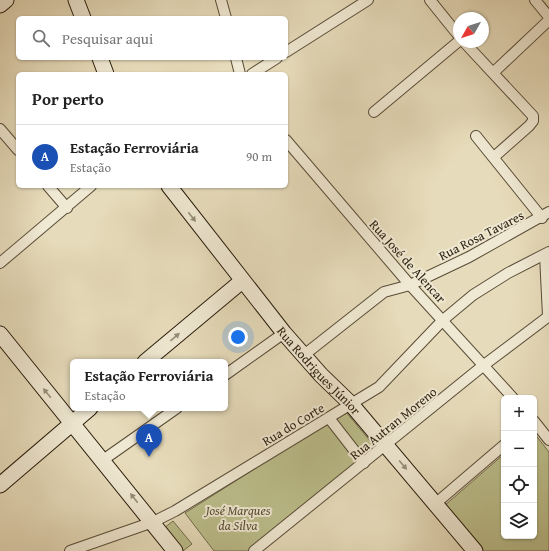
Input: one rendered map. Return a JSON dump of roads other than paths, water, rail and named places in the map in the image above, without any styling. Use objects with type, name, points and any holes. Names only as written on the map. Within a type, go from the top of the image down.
[{"type":"main road","points":[[0,6],[6,0]]},
{"type":"main road","points":[[76,0],[82,16]]},
{"type":"main road","points":[[101,60],[105,72]]},
{"type":"main road","name":"Rua Rodrigues Júnior","points":[[171,188],[284,333],[321,375],[352,404],[475,551]]},
{"type":"main road","points":[[149,359],[242,281]]},
{"type":"main road","points":[[0,334],[176,551]]},
{"type":"main road","points":[[0,485],[86,411]]},
{"type":"street","points":[[222,0],[226,16]]},
{"type":"street","points":[[288,51],[368,0]]},
{"type":"street","points":[[430,0],[453,29]]},
{"type":"street","points":[[535,0],[549,17]]},
{"type":"street","points":[[494,72],[549,20]]},
{"type":"street","points":[[374,112],[453,46]]},
{"type":"street","points":[[470,48],[532,113],[534,118],[529,126],[494,157]]},
{"type":"street","points":[[236,60],[240,72]]},
{"type":"street","points":[[255,72],[274,60]]},
{"type":"street","points":[[0,129],[16,148]]},
{"type":"street","points":[[476,136],[545,215]]},
{"type":"street","name":"Rua José de Alencar","points":[[288,142],[410,285],[510,395]]},
{"type":"street","points":[[50,188],[67,208]]},
{"type":"street","points":[[0,263],[67,208],[89,188]]},
{"type":"street","name":"Rua Rosa Tavares","points":[[304,355],[384,292],[410,285],[469,257],[545,215]]},
{"type":"street","name":"Rua do Corte","points":[[70,551],[152,522],[175,511],[352,404],[379,387],[443,320],[473,295],[508,273],[547,254],[549,316]]},
{"type":"street","name":"Rua Autran Moreno","points":[[254,551],[484,365],[549,316]]},
{"type":"street","points":[[228,372],[284,333]]},
{"type":"street","points":[[103,460],[173,411]]},
{"type":"street","points":[[329,418],[364,463]]},
{"type":"street","points":[[537,425],[549,440]]},
{"type":"street","points":[[435,504],[501,448]]},
{"type":"place","name":"Estação Ferroviária","points":[[149,457]]},
{"type":"park label","name":"José Marques da Silva","points":[[238,518]]}]
